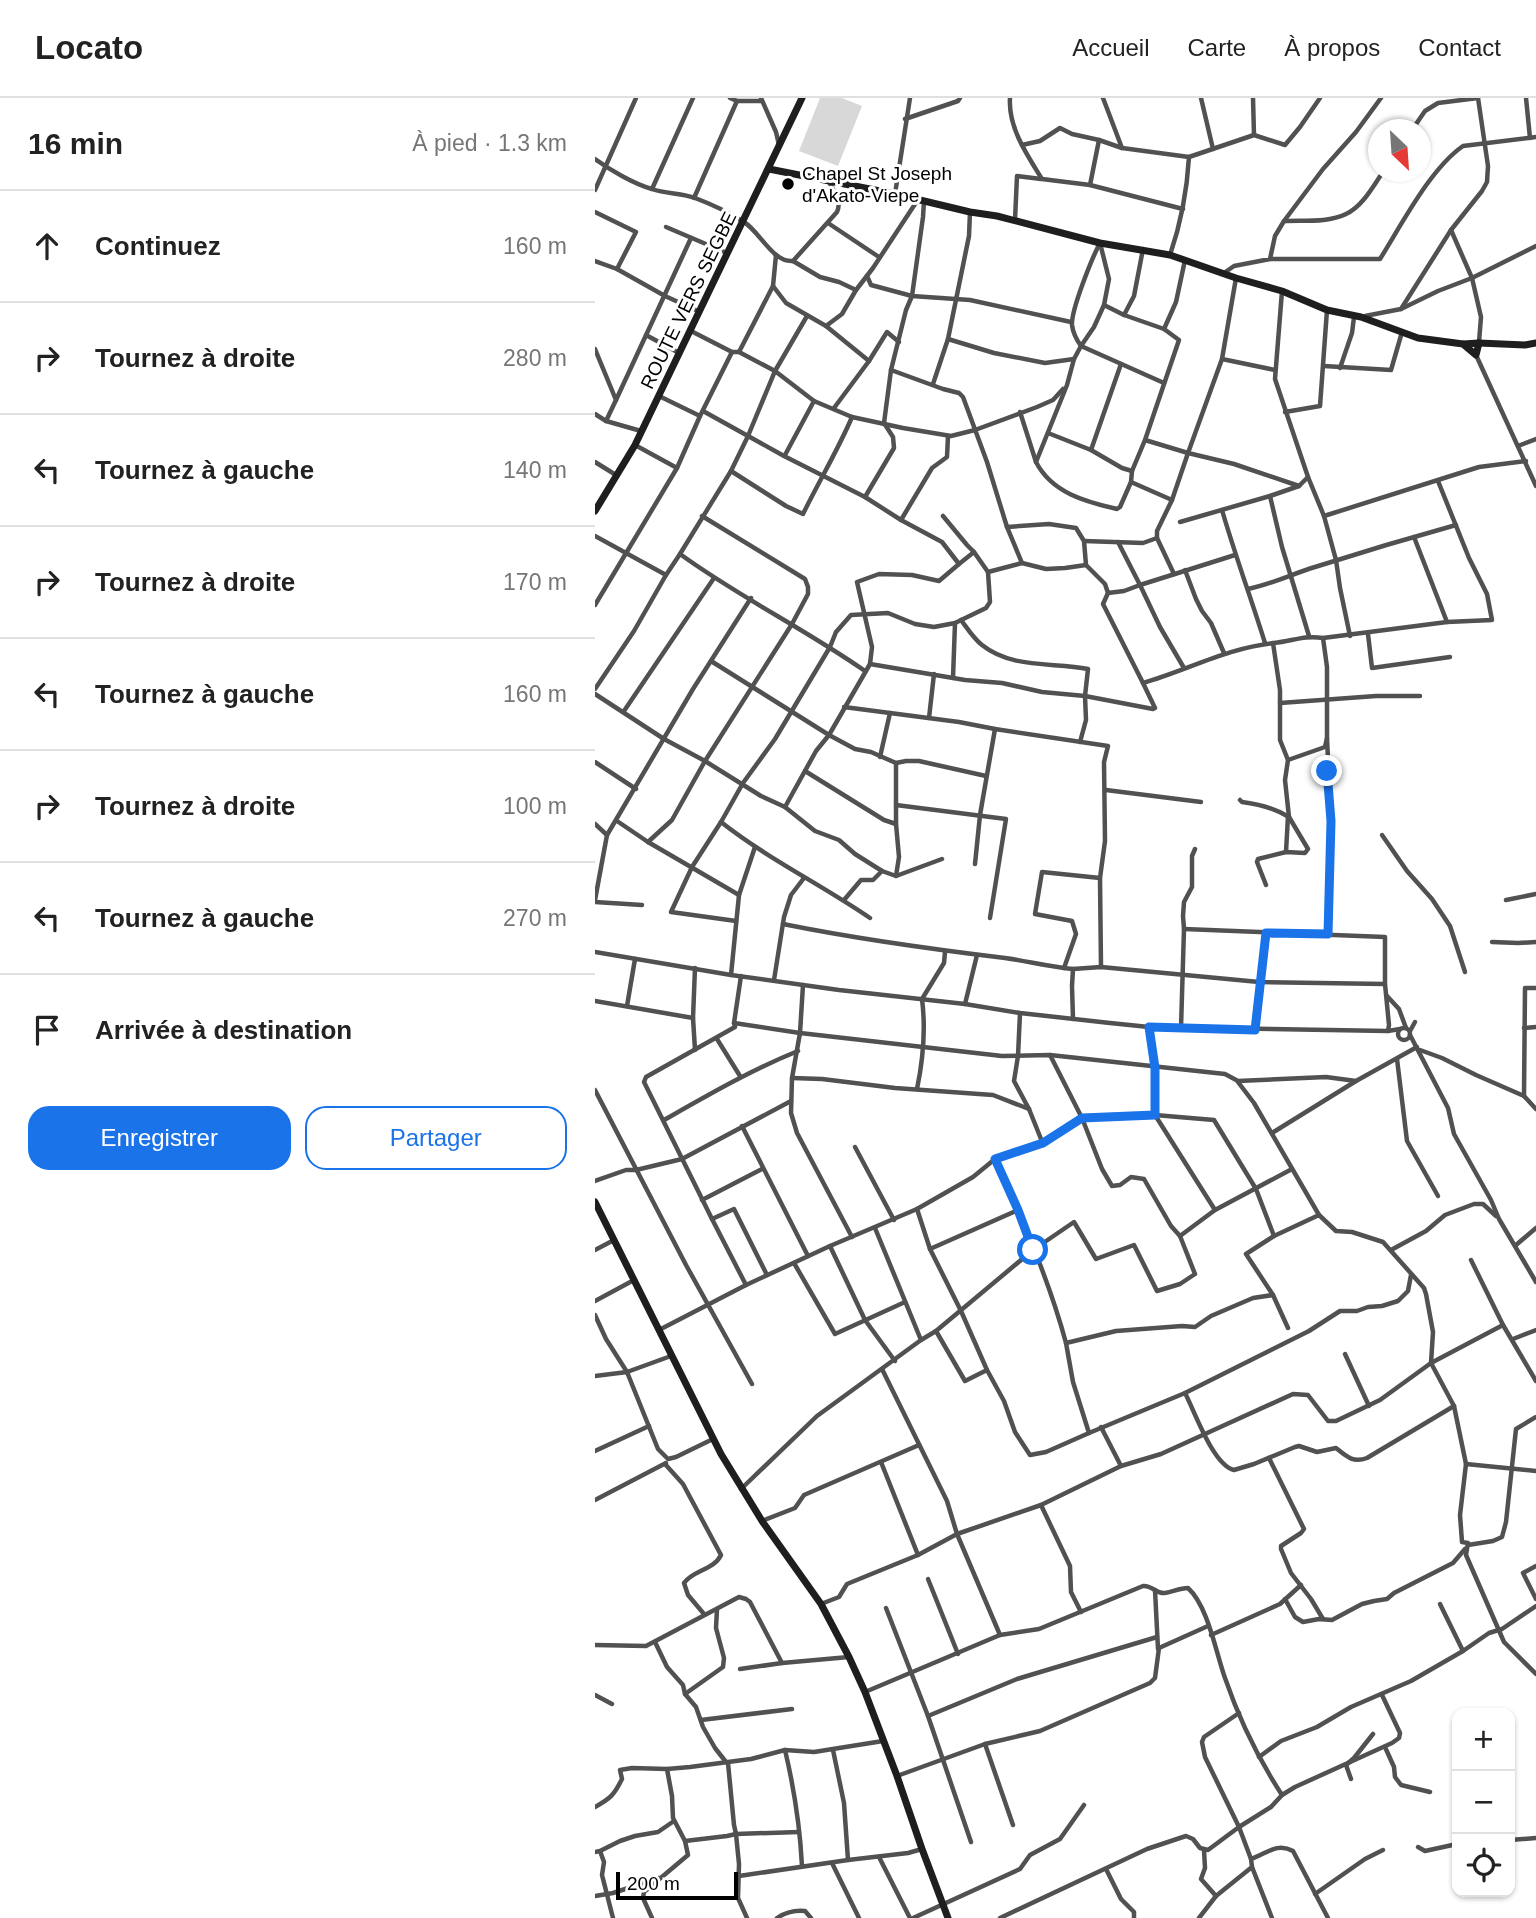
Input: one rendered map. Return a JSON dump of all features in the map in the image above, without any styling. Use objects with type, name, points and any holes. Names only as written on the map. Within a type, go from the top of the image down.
[{"type":"street","points":[[652,189],[693,98]]},
{"type":"street","points":[[730,98],[737,101],[762,100],[779,145]]},
{"type":"street","name":"ROUTE VERS SEGBE","points":[[595,511],[635,445],[802,98]]},
{"type":"street","points":[[905,119],[960,98]]},
{"type":"street","points":[[1010,98],[1009,113],[1022,145],[1042,179]]},
{"type":"street","points":[[1103,98],[1122,148]]},
{"type":"street","points":[[1201,98],[1213,149]]},
{"type":"street","points":[[1252,98],[1254,135]]},
{"type":"street","points":[[1022,145],[1040,141],[1059,128],[1122,148],[1189,157],[1254,135],[1285,145],[1320,98]]},
{"type":"street","points":[[1270,259],[1275,236],[1284,220],[1381,98]]},
{"type":"street","points":[[1401,309],[1451,230],[1482,191],[1489,171],[1478,98],[1437,100],[1420,119]]},
{"type":"street","points":[[1224,273],[1234,265],[1270,259],[1380,259],[1445,161],[1463,146],[1533,138],[1526,98]]},
{"type":"street","points":[[595,190],[634,99]]},
{"type":"street","points":[[895,194],[907,100]]},
{"type":"street","points":[[694,198],[737,101]]},
{"type":"street","points":[[1090,185],[1099,140]]},
{"type":"street","points":[[1170,255],[1179,230],[1189,157]]},
{"type":"street","points":[[595,159],[652,189],[694,198],[743,221],[754,229],[776,255],[787,262],[793,261],[839,207],[829,182]]},
{"type":"street","points":[[769,169],[1015,220],[1100,243],[1170,255],[1282,291],[1327,310],[1357,317],[1418,338],[1464,344],[1536,343]]},
{"type":"street","points":[[1015,220],[1017,176],[1090,185],[1183,209]]},
{"type":"street","points":[[1284,220],[1323,220],[1346,214],[1365,198],[1376,182]]},
{"type":"street","points":[[827,326],[842,314],[879,257],[921,201]]},
{"type":"street","points":[[865,497],[894,448],[893,437],[884,423],[891,370],[912,296],[923,218],[921,201]]},
{"type":"street","points":[[595,212],[636,232],[617,269]]},
{"type":"street","points":[[933,384],[948,339],[969,236],[970,212]]},
{"type":"street","points":[[828,223],[879,257]]},
{"type":"street","points":[[666,228],[728,254]]},
{"type":"street","points":[[1451,230],[1472,278],[1481,317],[1476,355]]},
{"type":"street","points":[[606,421],[691,238]]},
{"type":"street","points":[[1036,462],[1080,346],[1094,327],[1104,305],[1109,279],[1100,243]]},
{"type":"street","points":[[1100,243],[1090,262],[1071,322],[1075,337],[1080,346],[1164,383]]},
{"type":"street","points":[[1357,317],[1401,309],[1536,246]]},
{"type":"street","points":[[1124,315],[1135,296],[1143,249]]},
{"type":"street","points":[[739,352],[772,286],[776,255]]},
{"type":"street","points":[[1164,328],[1176,302],[1185,260]]},
{"type":"street","points":[[595,261],[617,269],[700,313]]},
{"type":"street","points":[[793,261],[820,277],[856,290]]},
{"type":"street","points":[[867,276],[870,285],[912,296],[970,300],[1071,322]]},
{"type":"street","points":[[1174,574],[1157,538],[1157,531],[1172,500],[1222,359],[1236,278]]},
{"type":"street","points":[[772,286],[786,303],[827,326],[869,361]]},
{"type":"street","points":[[1282,291],[1275,379],[1324,516],[1336,560],[1350,636]]},
{"type":"street","points":[[1020,412],[1036,462],[1046,478],[1070,495],[1117,509],[1121,507],[1179,341],[1164,328],[1124,315],[1104,305]]},
{"type":"street","points":[[1285,412],[1320,406],[1327,310]]},
{"type":"street","points":[[807,316],[775,371],[731,471],[595,691],[664,739],[761,796],[785,807],[815,831],[839,840],[882,871],[896,876],[942,859]]},
{"type":"street","points":[[1340,368],[1357,317]]},
{"type":"street","points":[[691,331],[775,371],[814,401],[852,417],[948,436],[975,430],[1053,400],[1067,385]]},
{"type":"street","points":[[834,408],[887,332],[899,342]]},
{"type":"street","points":[[1324,366],[1391,370],[1402,332]]},
{"type":"street","points":[[646,335],[679,353]]},
{"type":"street","points":[[948,339],[994,353],[1045,363],[1075,359]]},
{"type":"street","points":[[1464,344],[1476,355],[1536,486]]},
{"type":"street","points":[[595,349],[616,400]]},
{"type":"street","points":[[595,605],[677,468],[733,352]]},
{"type":"street","points":[[1222,359],[1275,370]]},
{"type":"street","points":[[1091,450],[1121,364]]},
{"type":"street","points":[[891,370],[960,393],[963,397],[1022,563]]},
{"type":"street","points":[[659,396],[748,436],[865,497],[942,542],[958,565]]},
{"type":"street","points":[[784,456],[814,401]]},
{"type":"street","points":[[595,414],[606,421],[641,431]]},
{"type":"street","points":[[731,471],[803,514],[842,442],[852,417]]},
{"type":"street","points":[[1048,433],[1091,450],[1132,471]]},
{"type":"street","points":[[901,520],[932,468],[947,457],[948,436]]},
{"type":"street","points":[[1518,446],[1536,439]]},
{"type":"street","points":[[1145,440],[1234,464],[1299,486]]},
{"type":"street","points":[[635,445],[677,468]]},
{"type":"street","points":[[1324,516],[1479,467],[1526,461]]},
{"type":"street","points":[[595,462],[617,475]]},
{"type":"street","points":[[1180,522],[1299,486],[1308,477]]},
{"type":"street","points":[[1143,683],[1224,653],[1265,643],[1309,636],[1350,636],[1447,622],[1492,620],[1487,594],[1469,558],[1438,481]]},
{"type":"street","points":[[1131,482],[1172,500]]},
{"type":"street","points":[[1270,496],[1282,547],[1309,636]]},
{"type":"street","points":[[1222,510],[1265,643]]},
{"type":"street","points":[[647,842],[671,820],[808,594],[805,579],[702,516]]},
{"type":"street","points":[[736,921],[671,912],[692,867],[722,822],[743,783],[792,712],[836,632],[851,615],[888,613],[915,624],[934,627],[958,621],[986,608],[990,601],[988,572],[943,516]]},
{"type":"street","points":[[870,664],[1155,708],[1103,604],[1108,593],[1105,584],[1086,565],[1084,541],[1076,528],[1049,524],[1007,527]]},
{"type":"street","points":[[1248,589],[1456,525]]},
{"type":"street","points":[[595,536],[666,575]]},
{"type":"street","points":[[1414,537],[1447,622]]},
{"type":"street","points":[[1084,541],[1143,543],[1157,538]]},
{"type":"street","points":[[1118,542],[1160,627],[1184,668]]},
{"type":"street","points":[[785,807],[815,751],[829,735],[870,664],[872,647],[857,582],[879,574],[912,575],[939,582],[974,552]]},
{"type":"street","points":[[680,554],[714,578],[751,598],[865,671]]},
{"type":"street","points":[[1108,593],[1124,591],[1235,555]]},
{"type":"street","points":[[988,572],[1022,563],[1045,569],[1086,565]]},
{"type":"street","points":[[1185,570],[1196,599],[1212,623],[1224,653]]},
{"type":"street","points":[[624,712],[714,578]]},
{"type":"street","points":[[642,905],[595,901],[607,835],[751,598]]},
{"type":"street","points":[[953,678],[958,621]]},
{"type":"street","points":[[958,621],[981,644],[1002,657],[1041,665],[1088,669],[1086,720],[1080,742]]},
{"type":"street","points":[[1367,634],[1372,668],[1450,657]]},
{"type":"street","points":[[1323,638],[1327,667],[1331,821],[1328,934]]},
{"type":"street","points":[[1273,643],[1279,675],[1280,740],[1288,760],[1285,780],[1288,816],[1286,852]]},
{"type":"street","points":[[711,661],[855,749],[871,752],[896,763],[919,761],[986,776]]},
{"type":"street","points":[[929,718],[934,674]]},
{"type":"street","points":[[1280,702],[1420,696]]},
{"type":"street","points":[[844,707],[1108,746],[1104,762],[1105,841],[1100,878],[1101,967]]},
{"type":"street","points":[[880,757],[890,713]]},
{"type":"street","points":[[975,864],[980,815],[995,729]]},
{"type":"street","points":[[1288,760],[1325,747],[1327,738]]},
{"type":"street","points":[[595,762],[636,789]]},
{"type":"street","points":[[896,763],[899,857],[896,876]]},
{"type":"street","points":[[805,771],[884,820],[896,824]]},
{"type":"street","points":[[1106,790],[1201,802]]},
{"type":"street","points":[[1240,800],[1261,804],[1288,816],[1307,846],[1308,851],[1305,853],[1286,852],[1258,859],[1266,885]]},
{"type":"street","points":[[896,804],[1006,819],[990,918]]},
{"type":"street","points":[[617,821],[647,842],[739,895]]},
{"type":"street","points":[[722,822],[755,848],[870,918]]},
{"type":"street","points":[[595,824],[607,835]]},
{"type":"street","points":[[1383,835],[1407,872],[1432,899],[1450,926],[1465,972]]},
{"type":"street","points":[[731,975],[739,895],[755,848]]},
{"type":"street","points":[[1181,1028],[1184,902],[1192,887],[1192,856],[1195,849]]},
{"type":"street","points":[[844,900],[861,880],[873,880],[882,871]]},
{"type":"street","points":[[1064,968],[1076,933],[1072,921],[1035,914],[1042,872],[1100,878]]},
{"type":"street","points":[[774,980],[783,924],[791,895],[804,878]]},
{"type":"street","points":[[1506,900],[1536,894]]},
{"type":"street","points":[[783,924],[839,936],[1073,969],[1101,967],[1259,982],[1385,984]]},
{"type":"street","points":[[1185,929],[1385,937],[1388,1031]]},
{"type":"street","points":[[1255,1030],[1266,933]]},
{"type":"street","points":[[1492,942],[1536,942]]},
{"type":"street","points":[[595,951],[635,960],[803,985],[1149,1027],[1406,1033]]},
{"type":"street","points":[[917,1090],[924,1046],[922,999],[944,963],[945,952]]},
{"type":"street","points":[[965,1004],[978,955]]},
{"type":"street","points":[[627,1006],[635,960]]},
{"type":"street","points":[[695,968],[695,1050]]},
{"type":"street","points":[[1073,969],[1073,1018]]},
{"type":"street","points":[[741,976],[735,1027],[644,1080],[746,1284]]},
{"type":"street","points":[[803,985],[791,1113],[797,1133],[852,1237]]},
{"type":"street","points":[[1524,1096],[1525,988],[1536,988]]},
{"type":"street","points":[[1387,996],[1399,1009],[1406,1033],[1417,1047],[1448,1108],[1454,1134],[1536,1282]]},
{"type":"street","points":[[595,1001],[694,1018]]},
{"type":"street","points":[[1020,1013],[1014,1081],[1043,1143]]},
{"type":"street","points":[[1388,1031],[1401,1039],[1415,1022]]},
{"type":"street","points":[[734,1023],[1002,1056],[1050,1055],[1226,1074],[1238,1081],[1254,1103],[1319,1215],[1336,1231],[1352,1232],[1383,1242],[1424,1288],[1433,1332],[1431,1363],[1454,1406],[1465,1464],[1459,1515],[1460,1536],[1462,1542],[1468,1543],[1468,1546],[1502,1537],[1506,1522],[1515,1429],[1536,1417]]},
{"type":"street","points":[[1149,1027],[1155,1068],[1155,1115],[1215,1210]]},
{"type":"street","points":[[1524,1028],[1536,1027]]},
{"type":"street","points":[[716,1039],[740,1077]]},
{"type":"street","points":[[1417,1047],[1524,1096],[1536,1109]]},
{"type":"street","points":[[1272,1133],[1417,1047]]},
{"type":"street","points":[[664,1120],[767,1063],[798,1051]]},
{"type":"street","points":[[741,1489],[817,1416],[936,1331],[1033,1250],[1074,1222],[1096,1259],[1134,1245],[1157,1292],[1180,1284],[1195,1273],[1180,1236],[1167,1220],[1144,1179],[1131,1177],[1121,1185],[1112,1186],[1050,1055]]},
{"type":"street","points":[[1397,1059],[1407,1141],[1438,1196]]},
{"type":"street","points":[[1238,1081],[1326,1077],[1356,1081]]},
{"type":"street","points":[[793,1078],[993,1095],[1029,1109]]},
{"type":"street","points":[[595,1090],[686,1265],[753,1384]]},
{"type":"street","points":[[595,1181],[626,1170],[682,1159],[791,1101]]},
{"type":"street","points":[[659,1330],[746,1284],[917,1209],[973,1177],[995,1159],[1043,1143],[1082,1118],[1155,1115],[1214,1120],[1256,1189],[1274,1236]]},
{"type":"street","points":[[741,1126],[808,1256]]},
{"type":"street","points":[[855,1147],[894,1220]]},
{"type":"street","points":[[995,1159],[1018,1210],[1060,1321],[1073,1382],[1089,1433]]},
{"type":"street","points":[[702,1199],[762,1169]]},
{"type":"street","points":[[1180,1236],[1215,1210],[1292,1169]]},
{"type":"street","points":[[595,1202],[713,1439],[741,1489],[821,1604],[849,1657],[897,1776],[948,1918]]},
{"type":"street","points":[[1391,1250],[1426,1231],[1445,1216],[1474,1204],[1483,1204],[1499,1219]]},
{"type":"street","points":[[712,1219],[734,1209],[767,1275]]},
{"type":"street","points":[[917,1209],[930,1249],[1004,1401],[1014,1432],[1030,1455],[1046,1452],[1185,1393],[1277,1348],[1340,1311],[1353,1312],[1398,1301],[1408,1291],[1411,1274]]},
{"type":"street","points":[[930,1249],[1018,1210]]},
{"type":"street","points":[[1288,1328],[1273,1295],[1247,1254],[1274,1236],[1319,1215]]},
{"type":"street","points":[[875,1228],[921,1340]]},
{"type":"street","points":[[1516,1245],[1536,1228]]},
{"type":"street","points":[[595,1251],[614,1240]]},
{"type":"street","points":[[830,1246],[865,1320],[894,1361]]},
{"type":"street","points":[[1471,1260],[1503,1325],[1536,1381]]},
{"type":"street","points":[[794,1263],[835,1334],[905,1302]]},
{"type":"street","points":[[595,1301],[634,1280]]},
{"type":"street","points":[[1066,1343],[1116,1331],[1195,1327],[1211,1315],[1253,1298],[1273,1295]]},
{"type":"street","points":[[595,1315],[606,1339],[627,1372],[658,1449],[683,1484],[721,1555],[717,1561],[689,1577],[684,1583],[688,1595],[704,1614]]},
{"type":"street","points":[[821,1604],[839,1597],[847,1584],[918,1555],[957,1534],[1041,1505],[1121,1466],[1161,1454],[1293,1394],[1308,1395],[1331,1422],[1380,1400],[1431,1363],[1503,1325]]},
{"type":"street","points":[[1513,1339],[1536,1330]]},
{"type":"street","points":[[936,1331],[965,1381],[987,1370]]},
{"type":"street","points":[[1345,1354],[1369,1406]]},
{"type":"street","points":[[595,1376],[627,1372],[671,1356]]},
{"type":"street","points":[[882,1369],[947,1501],[957,1534],[1000,1635]]},
{"type":"street","points":[[1185,1393],[1217,1457],[1229,1469],[1234,1470],[1299,1446],[1317,1451],[1336,1448],[1349,1459],[1361,1460],[1454,1406]]},
{"type":"street","points":[[595,1451],[649,1426]]},
{"type":"street","points":[[1101,1427],[1121,1466]]},
{"type":"street","points":[[595,1500],[713,1439]]},
{"type":"street","points":[[762,1521],[795,1508],[804,1495],[919,1445]]},
{"type":"street","points":[[1269,1458],[1304,1529],[1281,1546],[1291,1573],[1323,1619]]},
{"type":"street","points":[[881,1461],[918,1555]]},
{"type":"street","points":[[1465,1464],[1536,1471]]},
{"type":"street","points":[[1041,1505],[1069,1566],[1071,1592],[1081,1612]]},
{"type":"street","points":[[1285,1599],[1295,1617],[1303,1622],[1332,1620],[1362,1604],[1387,1599],[1455,1562],[1468,1543]]},
{"type":"street","points":[[1468,1543],[1466,1555],[1506,1645],[1534,1668],[1536,1674]]},
{"type":"street","points":[[1536,1566],[1523,1573],[1536,1599]]},
{"type":"street","points":[[928,1579],[958,1654]]},
{"type":"street","points":[[1212,1635],[1280,1604],[1301,1585]]},
{"type":"street","points":[[865,1692],[1000,1635],[1039,1629],[1143,1586],[1164,1593],[1188,1588],[1198,1601],[1212,1635],[1239,1713],[1259,1757],[1282,1795]]},
{"type":"street","points":[[897,1776],[985,1744],[1040,1731],[1150,1683],[1155,1678],[1158,1650],[1155,1590]]},
{"type":"street","points":[[595,1646],[641,1647],[739,1597],[750,1602],[782,1664]]},
{"type":"street","points":[[1440,1604],[1463,1651]]},
{"type":"street","points":[[1259,1757],[1297,1733],[1317,1727],[1351,1707],[1411,1681],[1489,1633],[1502,1629],[1536,1606]]},
{"type":"street","points":[[685,1694],[723,1667],[725,1658],[716,1628],[717,1608]]},
{"type":"street","points":[[886,1608],[928,1716],[971,1842]]},
{"type":"street","points":[[1158,1650],[1208,1626]]},
{"type":"street","points":[[928,1716],[1017,1679],[1157,1637]]},
{"type":"street","points":[[655,1642],[667,1667],[683,1685],[685,1694],[696,1707],[715,1748],[727,1763],[736,1834],[739,1898],[747,1918]]},
{"type":"street","points":[[740,1669],[849,1657]]},
{"type":"street","points":[[1000,1918],[1147,1850],[1186,1836],[1191,1837],[1200,1849],[1208,1850],[1273,1806],[1282,1795],[1385,1747],[1399,1738],[1399,1733],[1382,1695]]},
{"type":"street","points":[[595,1696],[612,1704]]},
{"type":"street","points":[[701,1720],[792,1709]]},
{"type":"street","points":[[1239,1713],[1204,1737],[1202,1742],[1205,1757],[1239,1827],[1272,1918]]},
{"type":"street","points":[[1346,1765],[1373,1734]]},
{"type":"street","points":[[595,1807],[616,1793],[622,1779],[619,1770],[667,1769],[727,1763],[785,1750],[814,1752],[883,1741]]},
{"type":"street","points":[[985,1744],[1013,1825]]},
{"type":"street","points":[[1385,1747],[1395,1767],[1395,1777],[1401,1785],[1430,1792]]},
{"type":"street","points":[[833,1749],[844,1802],[848,1860]]},
{"type":"street","points":[[785,1750],[792,1777],[802,1866]]},
{"type":"street","points":[[1346,1765],[1352,1779]]},
{"type":"street","points":[[652,1918],[643,1895],[688,1855],[685,1841],[674,1821],[667,1769]]},
{"type":"street","points":[[879,1857],[911,1918],[1020,1869],[1030,1855],[1060,1839],[1084,1805]]},
{"type":"street","points":[[613,1918],[602,1872],[604,1862],[597,1851],[635,1836],[660,1831],[674,1821]]},
{"type":"street","points":[[685,1841],[736,1834],[799,1832]]},
{"type":"street","points":[[1515,1840],[1536,1838]]},
{"type":"street","points":[[1418,1847],[1425,1851],[1452,1845]]},
{"type":"street","points":[[1251,1859],[1276,1847],[1290,1848],[1328,1918]]},
{"type":"street","points":[[739,1876],[922,1849]]},
{"type":"street","points":[[1204,1850],[1205,1868],[1202,1879],[1216,1896]]},
{"type":"street","points":[[1315,1894],[1383,1850]]},
{"type":"street","points":[[832,1863],[859,1918]]},
{"type":"street","points":[[1199,1918],[1216,1896],[1252,1867]]},
{"type":"street","points":[[1106,1869],[1121,1899],[1134,1912],[1134,1918]]},
{"type":"street","points":[[595,1896],[663,1877]]},
{"type":"street","points":[[777,1918],[785,1913],[802,1910],[811,1918]]},
{"type":"shaded area","points":[[820,98],[842,98],[862,106],[838,166],[799,151]]},
{"type":"place","name":"Chapel St Joseph d'Akato-Viepe","points":[[788,184]]},
{"type":"route","points":[[1033,1250],[995,1159],[1043,1143],[1082,1118],[1155,1115],[1155,1068],[1149,1027],[1255,1030],[1266,933],[1328,934],[1331,821],[1327,771]]}]
